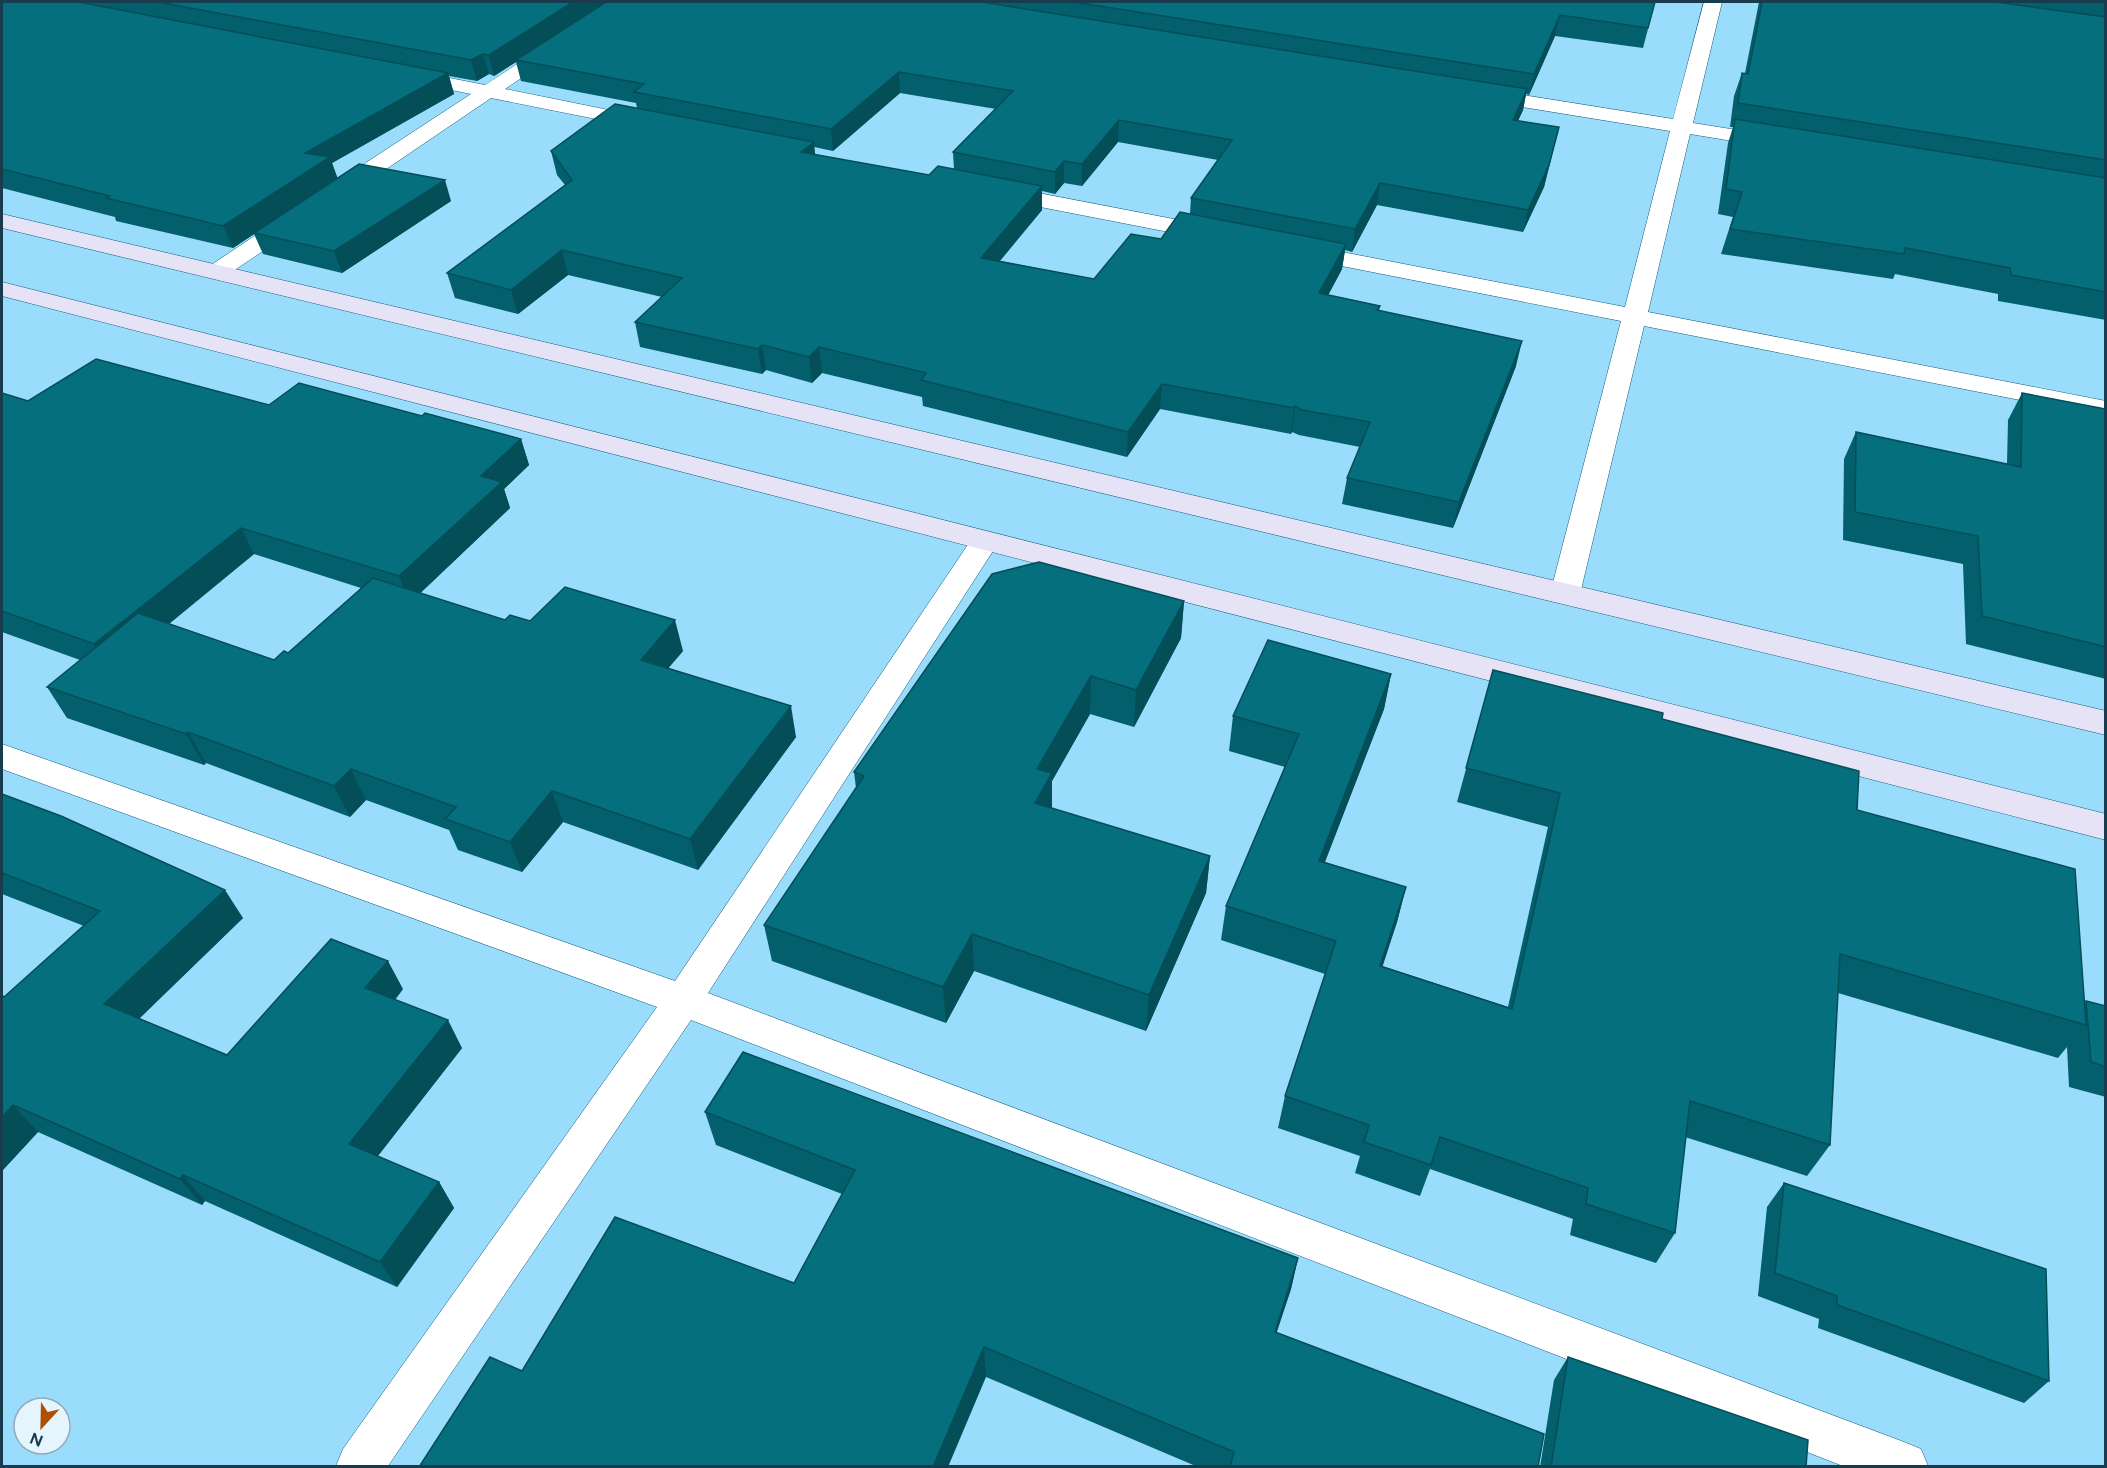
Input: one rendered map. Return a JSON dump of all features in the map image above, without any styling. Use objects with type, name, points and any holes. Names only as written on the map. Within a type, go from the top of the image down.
[{"type":"main road","points":[[2,221],[2106,723]]},
{"type":"main road","points":[[2,289],[2106,827]]},
{"type":"street","points":[[216,272],[623,2]]},
{"type":"street","points":[[1565,594],[1713,2]]},
{"type":"street","points":[[384,71],[663,126]]},
{"type":"street","points":[[1459,91],[1799,146]]},
{"type":"street","points":[[979,188],[1236,239]]},
{"type":"street","points":[[1283,248],[2106,409]]},
{"type":"street","points":[[360,1467],[683,1000],[985,540]]},
{"type":"street","points":[[2,756],[683,1000],[1904,1467]]},
{"type":"building","points":[[2,2],[79,2],[448,73],[305,153],[330,157],[223,226],[106,198],[110,196],[2,169]]},
{"type":"building","points":[[158,2],[573,2],[489,55],[483,54],[471,60]]},
{"type":"building","points":[[606,2],[982,2],[1527,89],[1513,120],[1559,127],[1549,165],[1528,210],[1380,183],[1355,229],[1191,198],[1232,140],[1119,120],[1082,164],[1064,161],[1055,172],[953,152],[1013,91],[899,72],[831,129],[634,92],[644,84],[516,60]]},
{"type":"building","points":[[1074,2],[1655,2],[1648,28],[1560,15],[1534,74]]},
{"type":"building","points":[[1762,2],[1996,2],[2106,17],[2106,160],[1738,103],[1742,73],[1748,74]]},
{"type":"building","points":[[615,104],[814,142],[801,152],[929,175],[938,166],[1042,186],[981,258],[1094,279],[1131,234],[1161,239],[1180,212],[1346,244],[1319,293],[1380,306],[1377,310],[1522,341],[1459,502],[1347,478],[1370,422],[1302,410],[1295,406],[1294,408],[1162,384],[1128,432],[921,380],[926,373],[819,347],[809,357],[762,345],[758,349],[635,322],[682,278],[562,250],[511,290],[447,273],[572,180],[551,151]]},
{"type":"building","points":[[1735,119],[2106,178],[2106,292],[2011,275],[2010,268],[1905,248],[1904,254],[1730,229],[1742,192],[1726,189]]},
{"type":"building","points":[[359,164],[445,180],[334,251],[254,233]]},
{"type":"building","points":[[96,359],[269,405],[299,383],[422,416],[425,413],[521,439],[481,476],[502,482],[399,576],[241,528],[94,644],[2,611],[2,393],[28,401]]},
{"type":"building","points":[[2022,393],[2106,409],[2106,647],[1982,616],[1978,536],[1855,512],[1856,432],[2021,467]]},
{"type":"building","points":[[1039,562],[1184,601],[1136,690],[1091,676],[1037,769],[1052,773],[1035,803],[1210,856],[1149,995],[972,934],[943,987],[764,925],[864,776],[854,772],[992,574]]},
{"type":"building","points":[[373,578],[505,620],[510,615],[530,621],[565,587],[675,620],[641,660],[791,706],[690,839],[552,791],[510,842],[445,819],[456,807],[351,769],[334,786],[188,732],[186,734],[47,687],[138,613],[274,660],[284,651],[288,653]]},
{"type":"building","points":[[1268,640],[1391,674],[1319,861],[1406,887],[1380,966],[1512,1009],[1560,793],[1466,768],[1493,670],[1663,713],[1662,719],[1859,771],[1857,810],[2075,869],[2086,1025],[1840,954],[1830,1145],[1690,1101],[1675,1233],[1586,1204],[1588,1188],[1440,1137],[1431,1165],[1364,1142],[1369,1125],[1285,1096],[1336,941],[1226,906],[1299,734],[1233,716]]},
{"type":"building","points":[[2,794],[61,816],[225,890],[104,1004],[227,1055],[331,939],[388,961],[365,988],[448,1020],[349,1144],[439,1182],[380,1262],[183,1175],[180,1179],[13,1105],[2,1117],[2,995],[4,997],[100,911],[2,873]]},
{"type":"building","points":[[2086,1001],[2106,1006],[2106,1067],[2091,1062]]},
{"type":"building","points":[[743,1052],[1298,1258],[1275,1332],[1544,1434],[1538,1467],[1230,1467],[1234,1452],[984,1347],[933,1467],[419,1467],[490,1357],[522,1371],[615,1217],[794,1283],[855,1170],[705,1112]]},
{"type":"building","points":[[1784,1183],[2046,1269],[2049,1381],[1837,1305],[1837,1296],[1775,1273]]},
{"type":"building","points":[[1568,1357],[1808,1440],[1806,1467],[1551,1467]]}]
